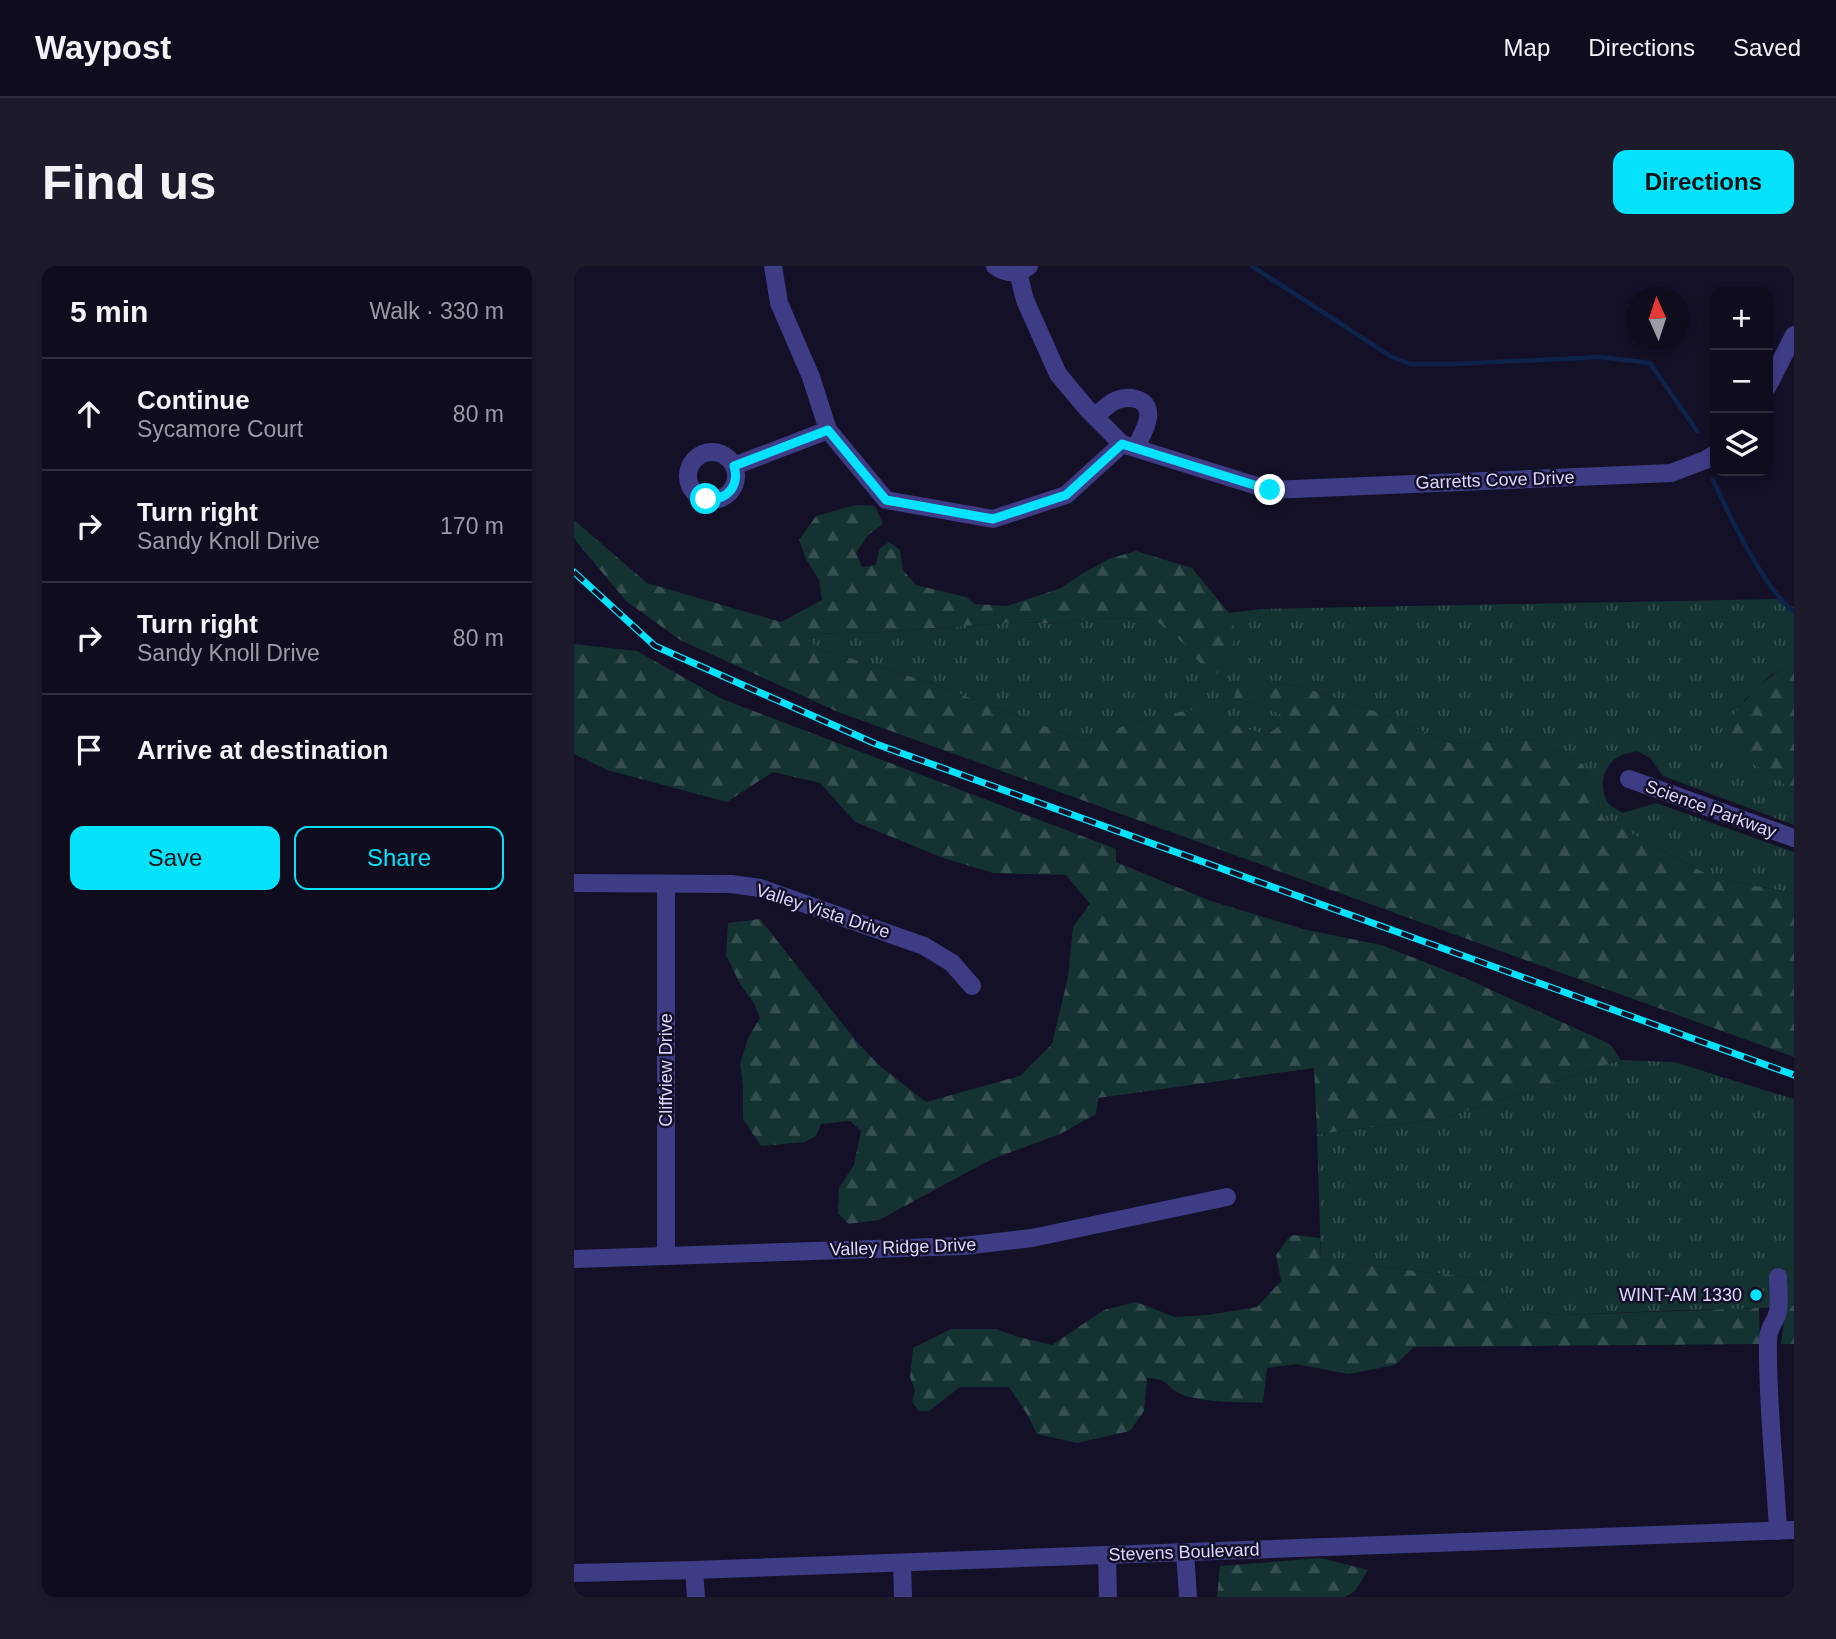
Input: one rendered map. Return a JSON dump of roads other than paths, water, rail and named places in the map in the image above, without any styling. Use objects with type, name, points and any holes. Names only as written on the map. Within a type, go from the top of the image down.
[{"type":"street","points":[[773,266],[779,303],[811,377],[828,430],[886,500],[993,519],[1066,495],[1129,446],[1149,414],[1147,406],[1133,398],[1116,400],[1095,417]]},
{"type":"street","points":[[995,266],[1009,273],[1023,269],[1025,300],[1058,374],[1095,417],[1129,446]]},
{"type":"street","points":[[1773,376],[1794,335]]},
{"type":"street","points":[[734,466],[828,430]]},
{"type":"street","name":"Garretts Cove Drive","points":[[1129,446],[1270,490],[1671,473],[1710,457]]},
{"type":"street","name":"Science Parkway","points":[[1629,779],[1794,838]]},
{"type":"street","name":"Valley Vista Drive","points":[[574,883],[732,884],[760,888],[924,946],[952,963],[972,986]]},
{"type":"street","name":"Cliffview Drive","points":[[666,884],[666,1256]]},
{"type":"street","name":"Valley Ridge Drive","points":[[574,1259],[963,1246],[1032,1238],[1227,1197]]},
{"type":"street","points":[[1778,1277],[1778,1310],[1769,1326],[1768,1378],[1786,1530]]},
{"type":"street","name":"Stevens Boulevard","points":[[574,1573],[1786,1530]]},
{"type":"street","points":[[1185,1552],[1188,1597]]},
{"type":"street","points":[[1107,1555],[1108,1597]]},
{"type":"street","points":[[902,1563],[903,1597]]},
{"type":"street","points":[[694,1570],[696,1597]]},
{"type":"waterway","points":[[1252,266],[1390,356],[1410,364],[1600,357],[1650,363],[1697,431]]},
{"type":"waterway","points":[[1713,480],[1759,569],[1770,586],[1794,612]]},
{"type":"railway","points":[[574,572],[655,646],[876,744],[1794,1075]]},
{"type":"place","name":"WINT-AM 1330","points":[[1756,1295]]}]
